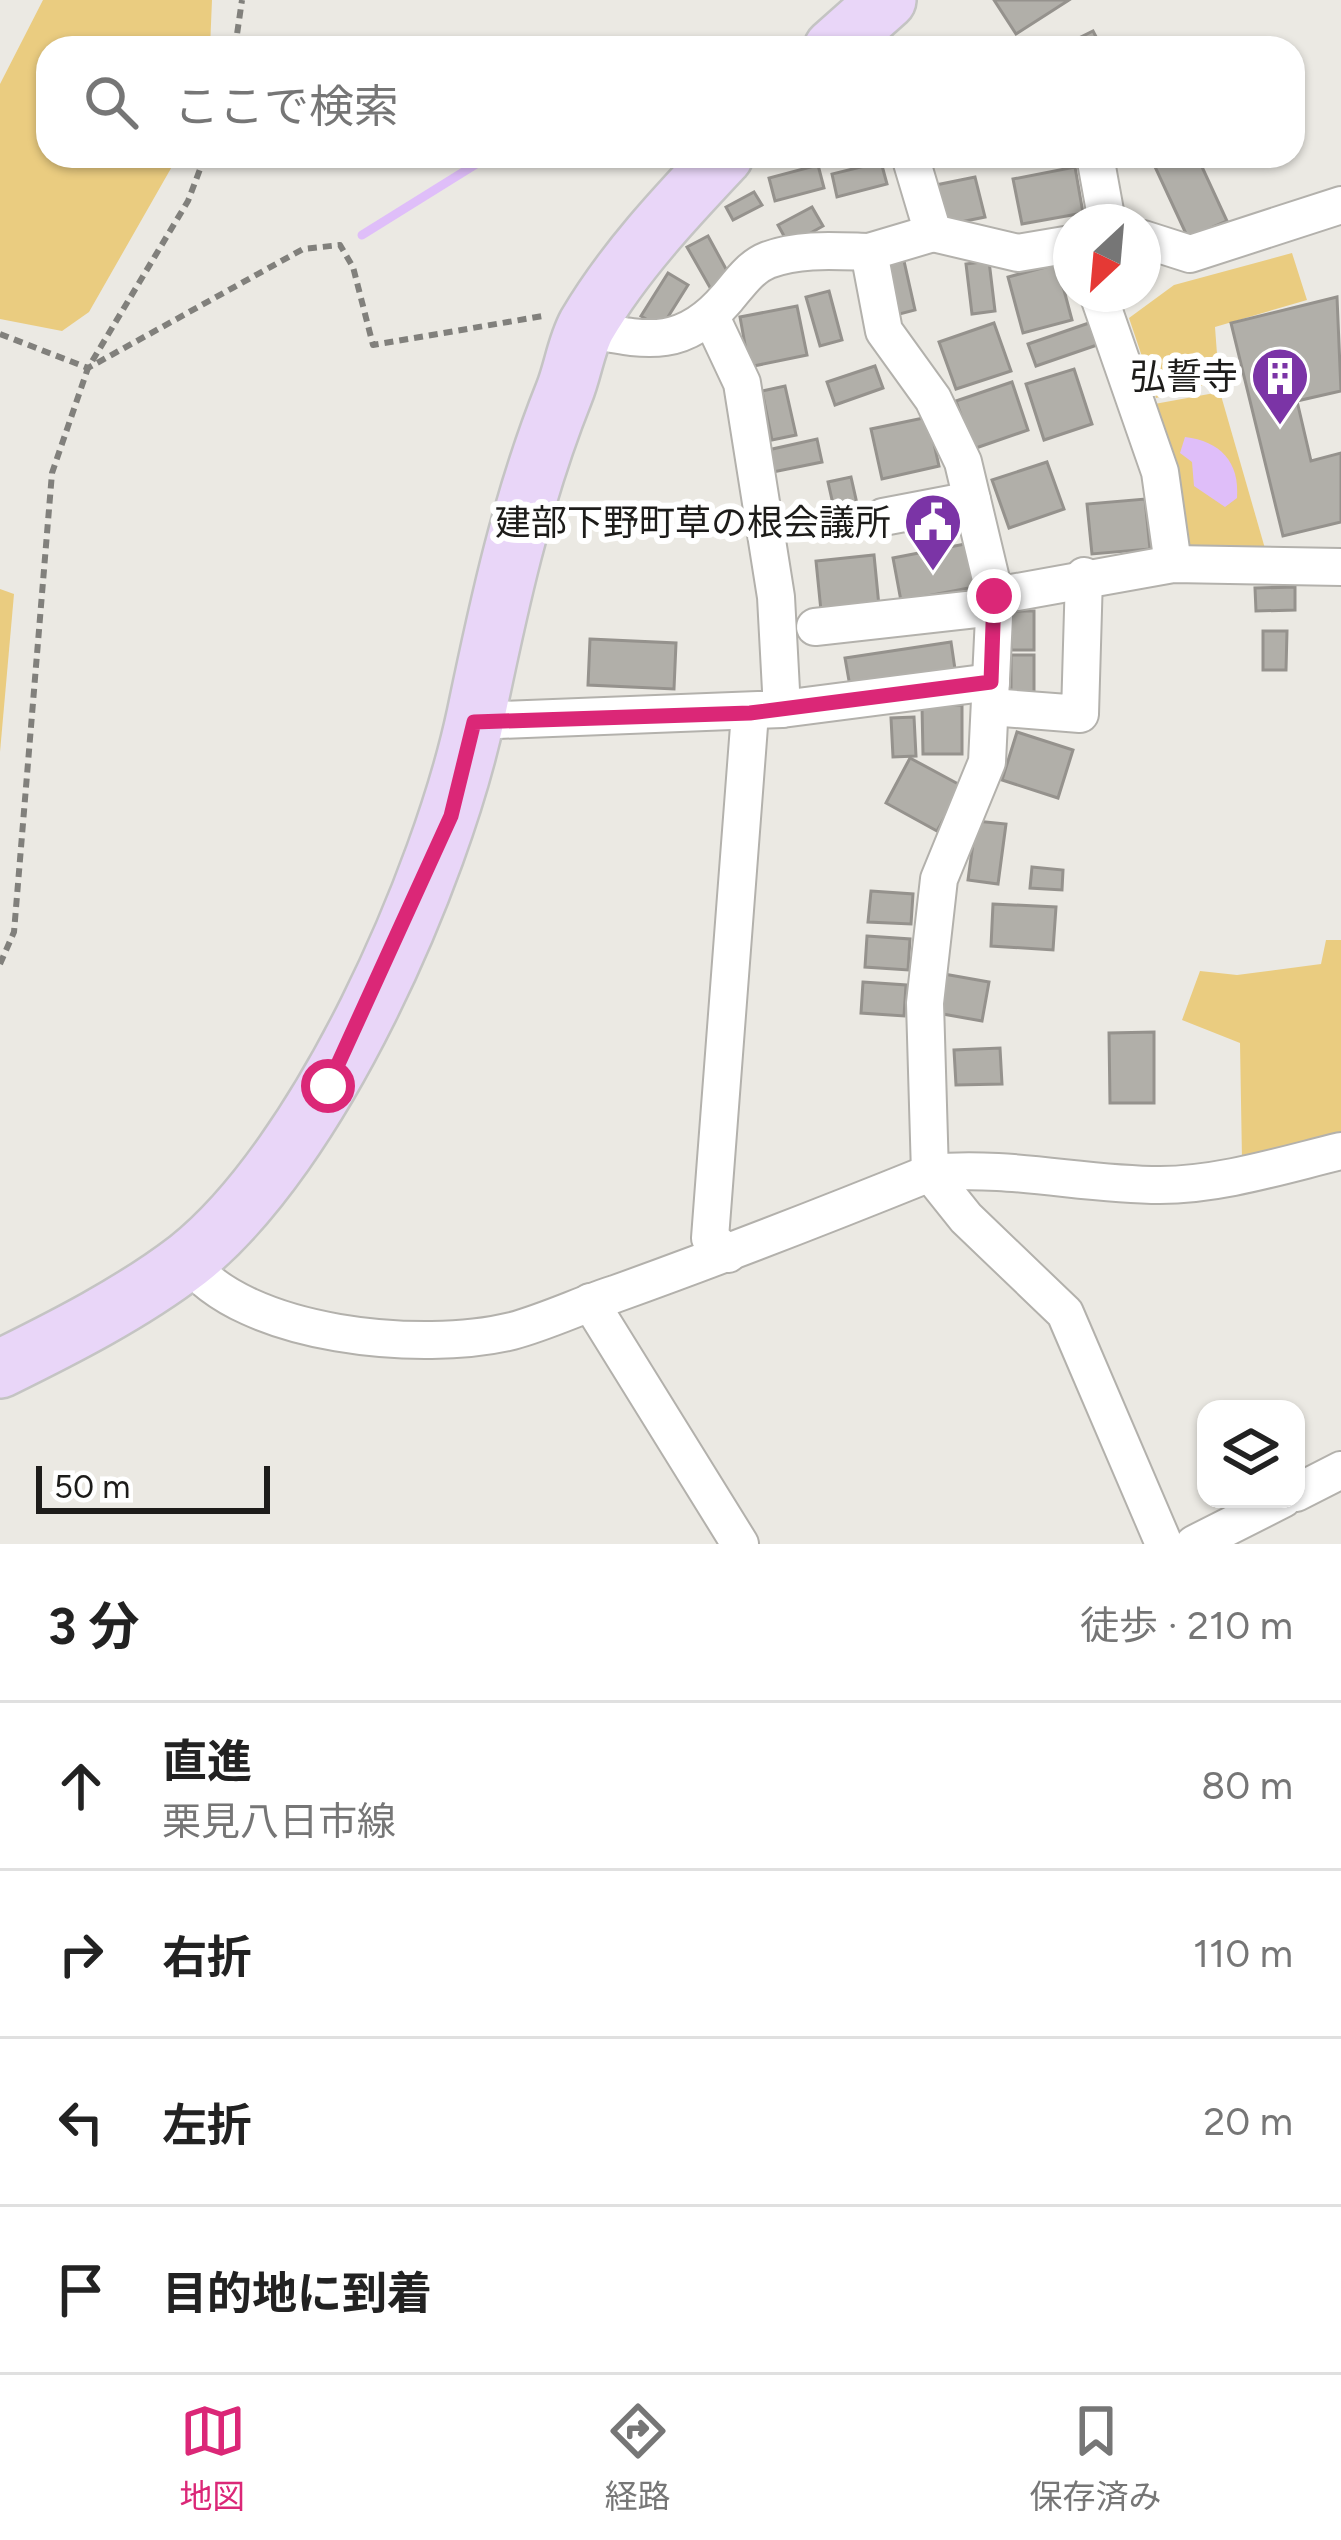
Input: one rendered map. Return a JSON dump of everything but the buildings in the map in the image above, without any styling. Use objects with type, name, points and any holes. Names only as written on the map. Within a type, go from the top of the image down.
[{"type":"main road","points":[[0,1369],[56,1342],[187,1260],[272,1172],[328,1086],[451,816],[504,574],[532,475],[585,329],[624,270],[713,168]]},
{"type":"street","points":[[914,168],[933,233]]},
{"type":"street","points":[[1097,168],[1104,204]]},
{"type":"street","points":[[1161,245],[1190,254],[1341,205]]},
{"type":"street","points":[[585,329],[652,342],[711,316],[751,270],[768,260],[818,250],[869,252],[933,233],[1018,253],[1053,247]]},
{"type":"street","points":[[869,252],[884,331],[933,399],[963,462],[994,602],[987,762],[939,879],[925,1003],[930,1173],[966,1218],[1065,1313],[1164,1544]]},
{"type":"street","points":[[1103,312],[1160,472],[1173,564]]},
{"type":"street","points":[[711,316],[746,404],[776,597],[710,1238],[728,1254]]},
{"type":"street","points":[[883,518],[972,500]]},
{"type":"street","points":[[815,627],[994,602],[1084,576],[1173,564],[1341,567]]},
{"type":"street","points":[[474,722],[766,711],[991,695],[1080,714],[1084,576]]},
{"type":"street","points":[[187,1260],[205,1285],[265,1315],[312,1329],[403,1339],[509,1332],[728,1254],[930,1173],[976,1169],[1163,1185],[1247,1174],[1341,1151]]},
{"type":"street","points":[[590,1302],[740,1544]]},
{"type":"street","points":[[1305,1488],[1341,1470]]},
{"type":"street","points":[[1194,1544],[1265,1508]]},
{"type":"path","points":[[237,36],[242,0]]},
{"type":"path","points":[[0,964],[14,932],[52,473],[88,368],[188,201],[200,168]]},
{"type":"path","points":[[88,368],[303,249],[340,245],[353,267],[373,345],[550,315],[585,329]]},
{"type":"path","points":[[0,334],[88,368]]},
{"type":"shaded area","points":[[43,0],[212,0],[210,36],[36,36],[36,168],[171,168],[89,312],[62,331],[0,319],[0,84]]},
{"type":"shaded area","points":[[1292,253],[1307,300],[1215,327],[1219,381],[1156,398],[1129,318],[1137,312],[1161,312],[1161,295],[1174,285]]},
{"type":"shaded area","points":[[1220,392],[1266,552],[1182,556],[1149,405]]},
{"type":"shaded area","points":[[1185,437],[1208,443],[1231,464],[1237,498],[1225,507],[1194,486],[1192,462],[1180,453]]},
{"type":"shaded area","points":[[0,589],[14,594],[0,752]]},
{"type":"shaded area","points":[[1326,940],[1341,940],[1341,1134],[1242,1160],[1240,1043],[1182,1020],[1200,971],[1237,975],[1321,964]]},
{"type":"waterway","points":[[362,235],[470,168]]},
{"type":"place","name":"弘誓寺","points":[[1280,427]]},
{"type":"place","name":"建部下野町草の根会議所","points":[[933,573]]},
{"type":"route","points":[[328,1086],[451,816],[474,722],[750,713],[991,682],[994,596]]}]
